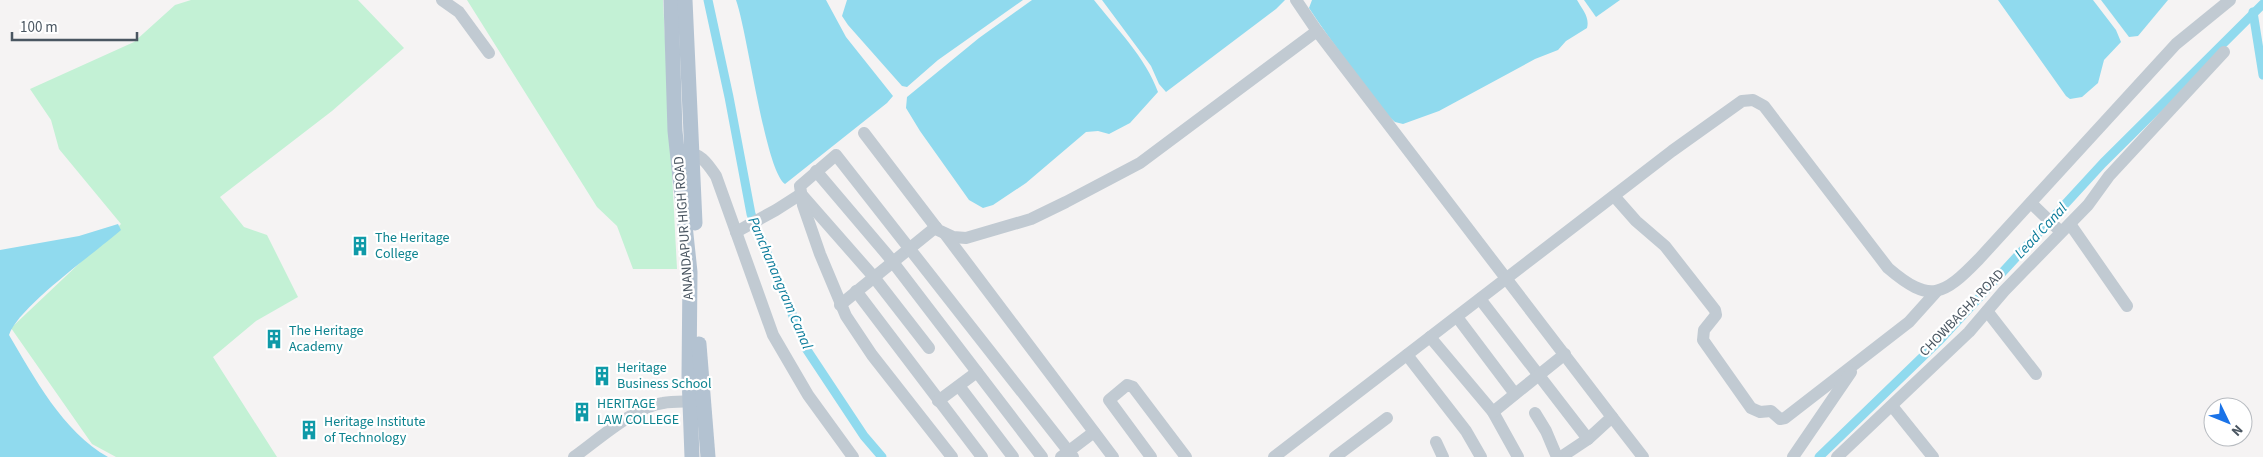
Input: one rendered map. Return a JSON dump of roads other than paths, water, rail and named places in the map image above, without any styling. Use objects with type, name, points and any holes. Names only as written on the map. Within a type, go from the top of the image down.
[{"type":"main road","name":"ANANDAPUR HIGH ROAD","points":[[671,0],[675,131],[686,153]]},
{"type":"main road","name":"ANANDAPUR HIGH ROAD","points":[[685,0],[686,153],[700,363],[692,457]]},
{"type":"main road","name":"ANANDAPUR HIGH ROAD","points":[[697,402],[708,457]]},
{"type":"street","points":[[442,0],[462,15],[490,54]]},
{"type":"street","points":[[1296,0],[1317,31],[1643,457]]},
{"type":"street","points":[[1614,196],[1636,221],[1665,246],[1715,310],[1716,315],[1704,330],[1703,340],[1756,411],[1771,411],[1780,419],[1785,418],[1909,322],[1936,292],[1962,276],[2176,44],[2230,0]]},
{"type":"street","points":[[840,304],[892,261],[910,248],[941,231],[966,238],[1031,219],[1140,163],[1317,31]]},
{"type":"street","name":"CHOWBAGHA ROAD","points":[[1845,454],[1969,332],[2065,228],[2109,176],[2224,52]]},
{"type":"street","points":[[1274,457],[1614,196],[1742,101],[1753,100],[1764,106],[1888,268],[1917,290],[1936,292]]},
{"type":"street","points":[[864,133],[1113,457]]},
{"type":"street","points":[[686,153],[708,163],[716,176],[773,335],[808,395],[852,457]]},
{"type":"street","points":[[952,457],[872,356],[840,304],[820,254],[801,194],[802,183],[836,155],[910,248],[1068,455],[1094,432]]},
{"type":"street","points":[[816,172],[892,261],[1042,457]]},
{"type":"street","points":[[736,232],[801,194]]},
{"type":"street","points":[[801,194],[873,276],[929,348]]},
{"type":"street","points":[[2031,203],[2065,228],[2127,306]]},
{"type":"street","points":[[856,291],[982,457]]},
{"type":"street","points":[[1480,299],[1588,439]]},
{"type":"street","points":[[1987,311],[2036,374]]},
{"type":"street","points":[[1457,317],[1515,394]]},
{"type":"street","points":[[1430,337],[1493,412],[1518,457]]},
{"type":"street","points":[[1493,412],[1565,354]]},
{"type":"street","points":[[1407,355],[1466,431],[1481,457]]},
{"type":"street","points":[[1792,457],[1858,362]]},
{"type":"street","points":[[938,401],[977,372]]},
{"type":"street","points":[[1151,457],[1110,400],[1127,385],[1134,387],[1186,457]]},
{"type":"street","points":[[959,386],[1013,457]]},
{"type":"street","points":[[574,457],[634,415],[650,407],[662,403],[697,402]]},
{"type":"street","points":[[1892,406],[1933,457]]},
{"type":"street","points":[[1535,413],[1560,457],[1588,439],[1612,417]]},
{"type":"street","points":[[1334,457],[1386,418]]},
{"type":"street","points":[[1436,442],[1444,457]]},
{"type":"water","points":[[736,0],[826,0],[846,37],[893,96],[887,103],[785,184],[778,173],[764,129]]},
{"type":"water","points":[[847,0],[1023,0],[938,60],[907,87],[902,86],[848,25],[842,16]]},
{"type":"water","points":[[1032,0],[1094,0],[1138,55],[1153,79],[1158,92],[1130,123],[1109,134],[1098,131],[1086,132],[1026,183],[993,205],[983,208],[969,200],[920,131],[906,108],[907,97],[979,38]]},
{"type":"water","points":[[1102,0],[1285,0],[1276,9],[1166,92],[1159,84],[1151,66]]},
{"type":"water","points":[[1312,0],[1577,0],[1585,13],[1588,24],[1587,28],[1566,41],[1558,50],[1535,59],[1439,111],[1403,124],[1395,122],[1387,115],[1337,49],[1309,8]]},
{"type":"water","points":[[1584,0],[1620,0],[1596,17]]},
{"type":"water","points":[[1998,0],[2093,0],[2116,30],[2121,42],[2104,60],[2098,83],[2082,97],[2070,99]]},
{"type":"water","points":[[2101,0],[2168,0],[2138,36],[2129,37]]},
{"type":"water","points":[[118,224],[121,230],[42,295],[15,323],[9,335],[39,385],[63,418],[92,446],[108,457],[0,457],[0,250],[79,236]]},
{"type":"waterway","name":"Panchanangram Canal","points":[[708,0],[751,214],[807,350],[864,436],[882,457]]},
{"type":"waterway","name":"Lead Canal","points":[[1819,457],[1941,339],[2103,163],[2263,4]]},
{"type":"waterway","points":[[2253,12],[2263,75]]},
{"type":"place","name":"The Heritage College","points":[[360,246]]},
{"type":"place","name":"The Heritage Academy","points":[[274,339]]},
{"type":"place","name":"Heritage Business School","points":[[602,376]]},
{"type":"place","name":"HERITAGE LAW COLLEGE","points":[[582,412]]},
{"type":"place","name":"Heritage Institute of Technology","points":[[309,430]]}]
